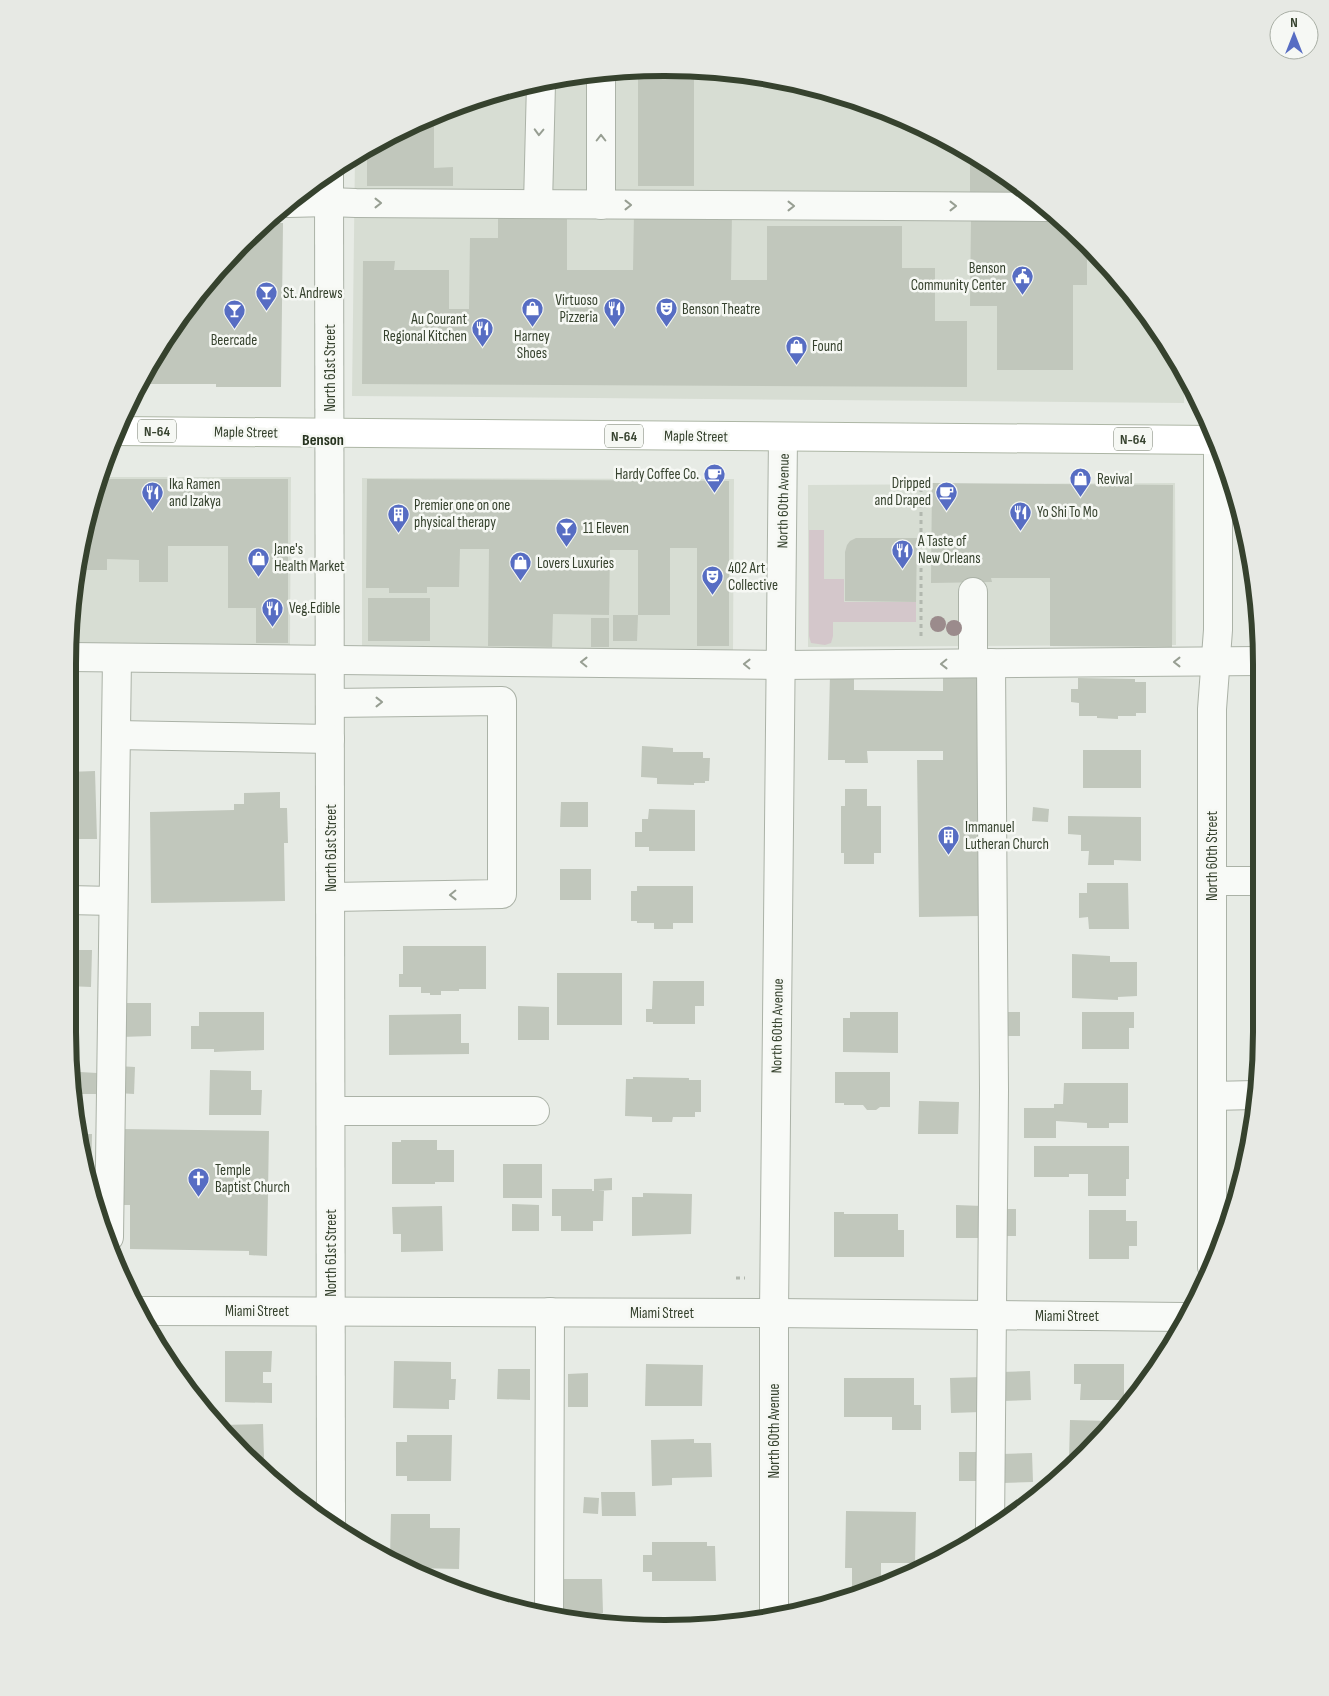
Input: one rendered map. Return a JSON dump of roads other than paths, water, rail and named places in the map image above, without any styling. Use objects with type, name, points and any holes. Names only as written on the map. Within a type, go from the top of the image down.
[{"type":"main road","name":"Maple Street","points":[[125,431],[1208,440]]},
{"type":"street","points":[[601,80],[601,205]]},
{"type":"street","points":[[538,204],[541,90]]},
{"type":"street","name":"North 61st Street","points":[[329,181],[331,1516]]},
{"type":"street","points":[[300,203],[1034,207]]},
{"type":"street","name":"North 60th Avenue","points":[[774,1609],[774,1313],[783,437]]},
{"type":"street","name":"North 60th Street","points":[[1212,1247],[1212,709],[1218,607],[1218,465]]},
{"type":"street","points":[[973,592],[982,663],[994,1090],[990,1522]]},
{"type":"street","points":[[76,657],[781,665],[1253,661]]},
{"type":"street","points":[[109,1226],[117,658]]},
{"type":"street","points":[[330,703],[502,701],[502,894],[331,897]]},
{"type":"street","points":[[116,735],[330,740]]},
{"type":"street","points":[[1212,881],[1253,881]]},
{"type":"street","points":[[76,900],[113,901]]},
{"type":"street","points":[[1212,1096],[1249,1095]]},
{"type":"street","points":[[331,1111],[534,1111]]},
{"type":"street","name":"Miami Street","points":[[147,1310],[1179,1317]]},
{"type":"street","points":[[549,1608],[550,1312]]},
{"type":"place","name":"Benson Community Center","points":[[1022,296]]},
{"type":"place","name":"St. Andrews","points":[[267,312]]},
{"type":"place","name":"Harney Shoes","points":[[532,327]]},
{"type":"place","name":"Virtuoso Pizzeria","points":[[614,328]]},
{"type":"place","name":"Benson Theatre","points":[[666,328]]},
{"type":"place","name":"Beercade","points":[[234,330]]},
{"type":"place","name":"Au Courant Regional Kitchen","points":[[483,347]]},
{"type":"place","name":"Found","points":[[796,365]]},
{"type":"place","name":"Hardy Coffee Co.","points":[[715,493]]},
{"type":"place","name":"Revival","points":[[1081,498]]},
{"type":"place","name":"Dripped and Draped","points":[[947,511]]},
{"type":"place","name":"Ika Ramen and Izakya","points":[[153,512]]},
{"type":"place","name":"Yo Shi To Mo","points":[[1021,531]]},
{"type":"place","name":"Premier one on one physical therapy","points":[[398,533]]},
{"type":"place","name":"11 Eleven","points":[[567,547]]},
{"type":"place","name":"A Taste of New Orleans","points":[[902,569]]},
{"type":"place","name":"Jane's Health Market","points":[[258,577]]},
{"type":"place","name":"Lovers Luxuries","points":[[521,582]]},
{"type":"place","name":"402 Art Collective","points":[[712,596]]},
{"type":"place","name":"Veg.Edible","points":[[273,627]]},
{"type":"place","name":"Immanuel Lutheran Church","points":[[949,855]]},
{"type":"place","name":"Temple Baptist Church","points":[[199,1198]]},
{"type":"district","name":"Benson","points":[[323,439]]}]
